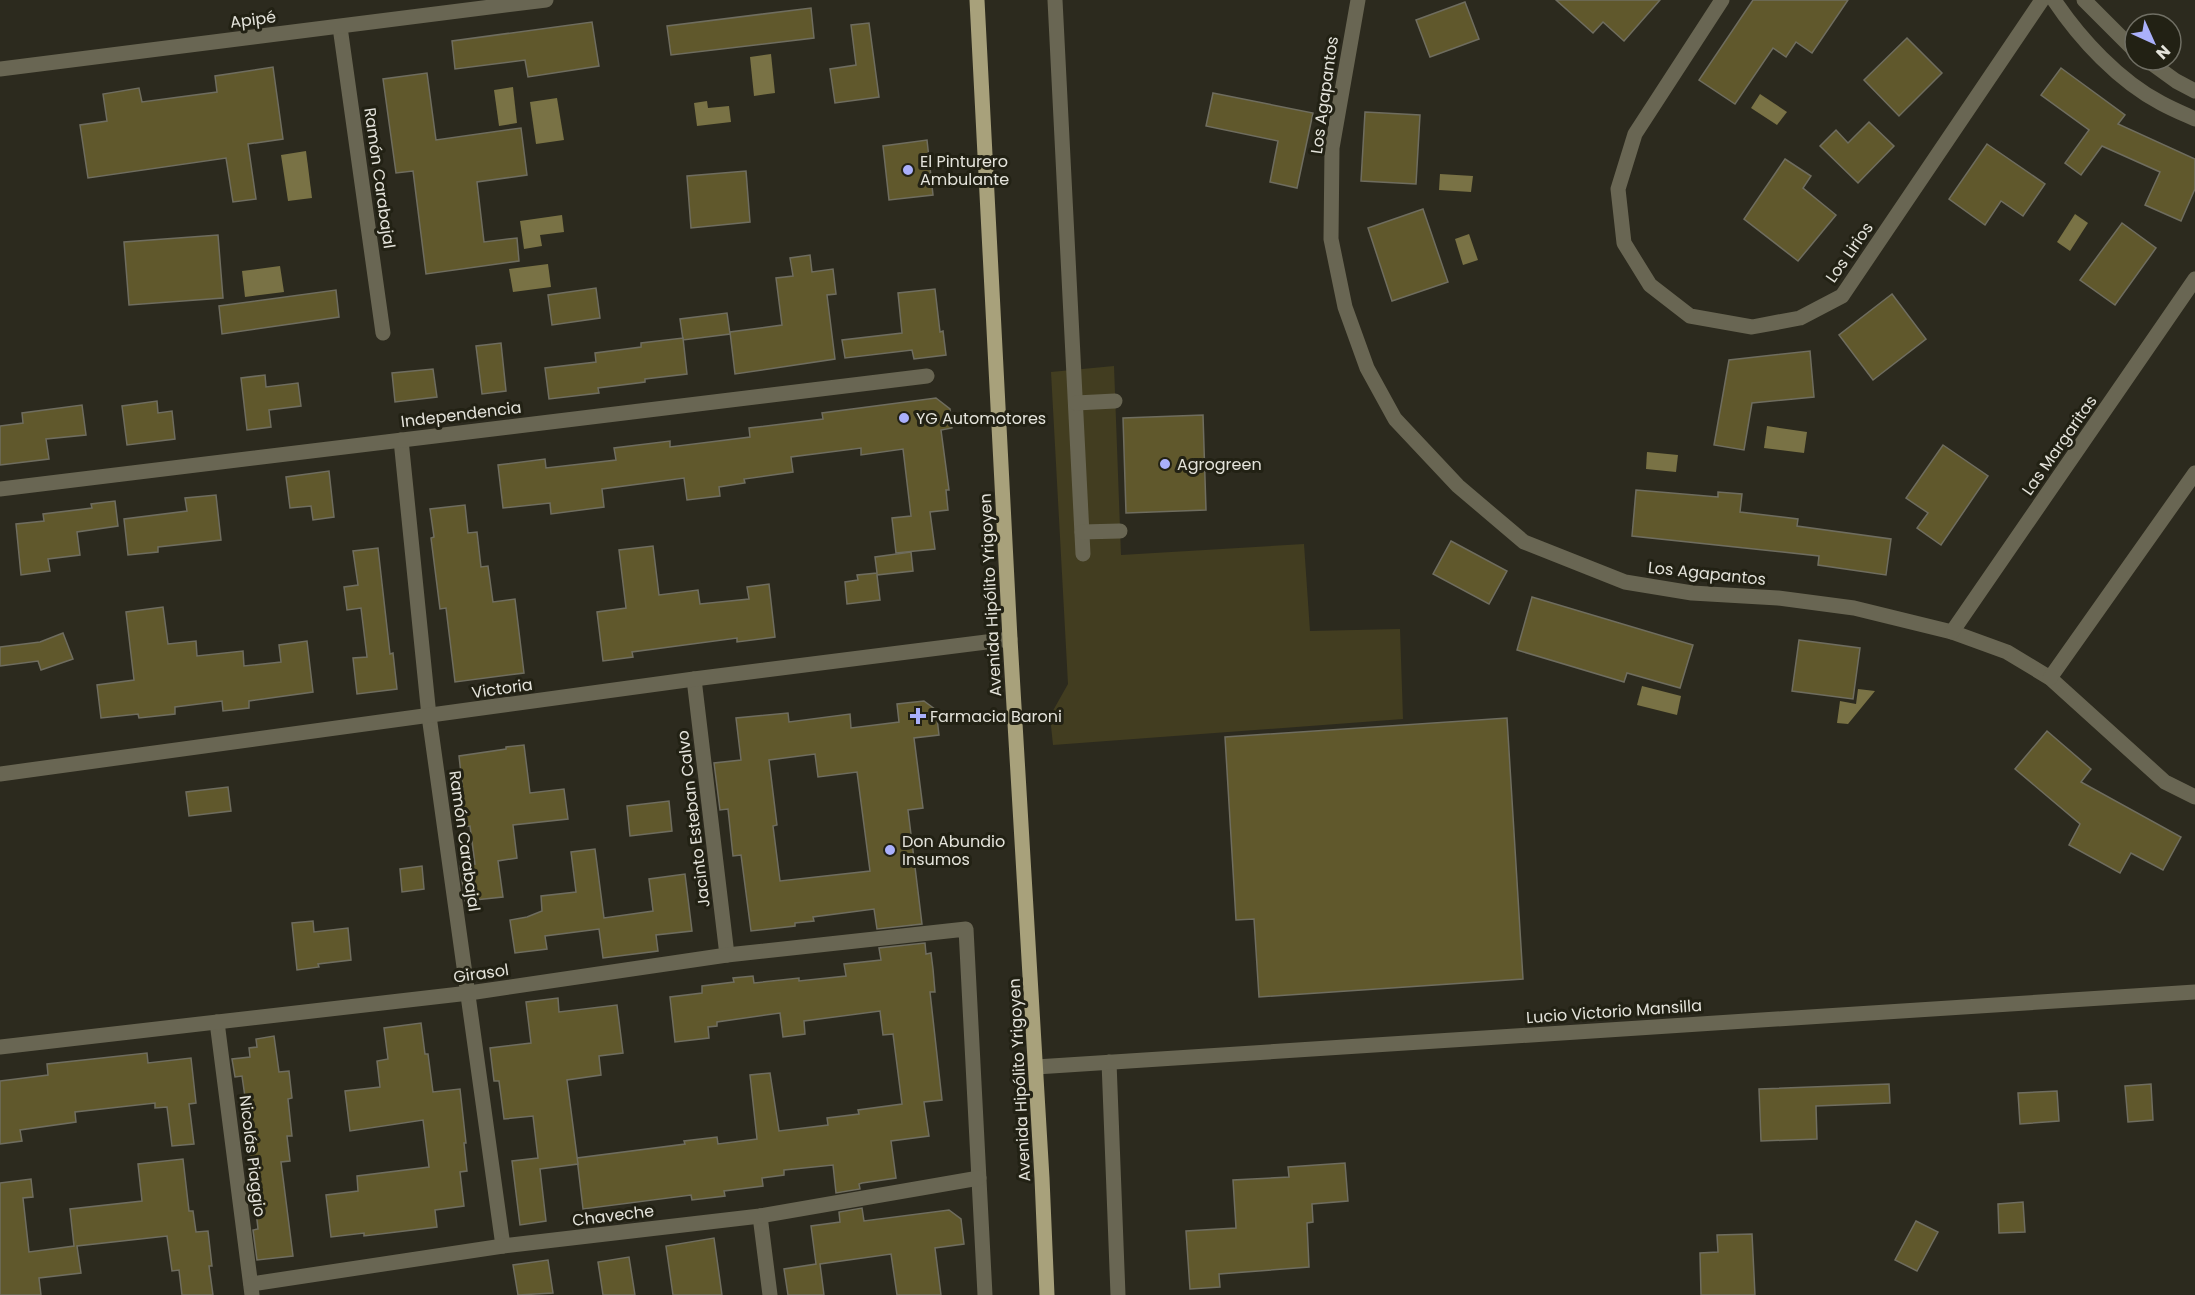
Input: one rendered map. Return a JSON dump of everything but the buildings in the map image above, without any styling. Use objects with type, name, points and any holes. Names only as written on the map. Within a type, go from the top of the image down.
[{"type":"main road","name":"Avenida Hipólito Yrigoyen","points":[[977,0],[1047,1295]]},
{"type":"street","name":"Apipé","points":[[0,69],[546,0]]},
{"type":"street","points":[[1055,0],[1083,554]]},
{"type":"street","name":"Los Agapantos","points":[[1358,0],[1332,148],[1331,239],[1345,307],[1366,368],[1395,419],[1458,486],[1524,542],[1625,582],[1692,593],[1778,598],[1854,608],[1952,632],[2007,652],[2050,678],[2164,782],[2195,797]]},
{"type":"street","name":"Los Lirios","points":[[1722,0],[1635,134],[1618,189],[1624,243],[1650,285],[1690,316],[1752,327],[1800,318],[1842,296],[2042,0]]},
{"type":"street","points":[[2054,0],[2067,20],[2110,67],[2159,103],[2195,119]]},
{"type":"street","points":[[2084,0],[2123,39]]},
{"type":"street","name":"Ramón Carabajal","points":[[340,27],[383,333]]},
{"type":"street","points":[[2164,72],[2195,91]]},
{"type":"street","name":"Las Margaritas","points":[[1952,632],[2195,279]]},
{"type":"street","name":"Independencia","points":[[0,489],[927,376]]},
{"type":"street","points":[[1076,403],[1115,401]]},
{"type":"street","name":"Ramón Carabajal","points":[[401,440],[429,716],[503,1246]]},
{"type":"street","points":[[2050,678],[2195,473]]},
{"type":"street","points":[[1082,532],[1120,531]]},
{"type":"street","name":"Victoria","points":[[0,774],[694,679],[1010,639]]},
{"type":"street","name":"Jacinto Esteban Calvo","points":[[694,679],[727,955]]},
{"type":"street","name":"Girasol","points":[[0,1047],[469,993],[727,955],[966,929],[980,1178]]},
{"type":"street","name":"Lucio Victorio Mansilla","points":[[1036,1067],[2195,992]]},
{"type":"street","name":"Nicolás Piaggio","points":[[218,1022],[252,1290]]},
{"type":"street","points":[[1109,1062],[1118,1295]]},
{"type":"street","points":[[980,1178],[985,1295]]},
{"type":"street","name":"Chaveche","points":[[252,1290],[503,1246],[760,1216],[980,1178]]},
{"type":"street","points":[[760,1216],[770,1295]]},
{"type":"shaded area","points":[[771,54],[775,93],[754,96],[750,57]]},
{"type":"shaded area","points":[[513,87],[517,123],[499,126],[494,90]]},
{"type":"shaded area","points":[[1760,94],[1787,112],[1777,125],[1751,108]]},
{"type":"shaded area","points":[[557,98],[564,140],[536,144],[530,102]]},
{"type":"shaded area","points":[[707,101],[708,108],[729,106],[731,122],[697,126],[694,103]]},
{"type":"shaded area","points":[[306,151],[312,198],[288,201],[281,155]]},
{"type":"shaded area","points":[[1440,174],[1473,176],[1471,192],[1439,190]]},
{"type":"shaded area","points":[[2075,214],[2088,223],[2070,251],[2057,242]]},
{"type":"shaded area","points":[[562,215],[564,232],[540,235],[542,246],[524,249],[520,221]]},
{"type":"shaded area","points":[[1469,234],[1478,260],[1463,265],[1455,239]]},
{"type":"shaded area","points":[[548,264],[551,287],[513,292],[509,269]]},
{"type":"shaded area","points":[[280,266],[284,292],[245,297],[242,271]]},
{"type":"shaded area","points":[[1114,366],[1121,555],[1304,544],[1310,631],[1400,629],[1403,719],[1053,745],[1050,716],[1068,684],[1051,372]]},
{"type":"shaded area","points":[[1767,426],[1807,432],[1804,453],[1764,448]]},
{"type":"shaded area","points":[[1647,452],[1678,455],[1676,472],[1646,469]]},
{"type":"shaded area","points":[[1642,686],[1681,696],[1677,715],[1637,705]]},
{"type":"shaded area","points":[[1858,689],[1875,691],[1848,724],[1837,723],[1840,701],[1856,704]]},
{"type":"place","name":"El Pinturero Ambulante","points":[[908,170]]},
{"type":"place","name":"YG Automotores","points":[[904,418]]},
{"type":"place","name":"Agrogreen","points":[[1165,464]]},
{"type":"place","name":"Farmacia Baroni","points":[[918,716]]},
{"type":"place","name":"Don Abundio Insumos","points":[[890,850]]}]
